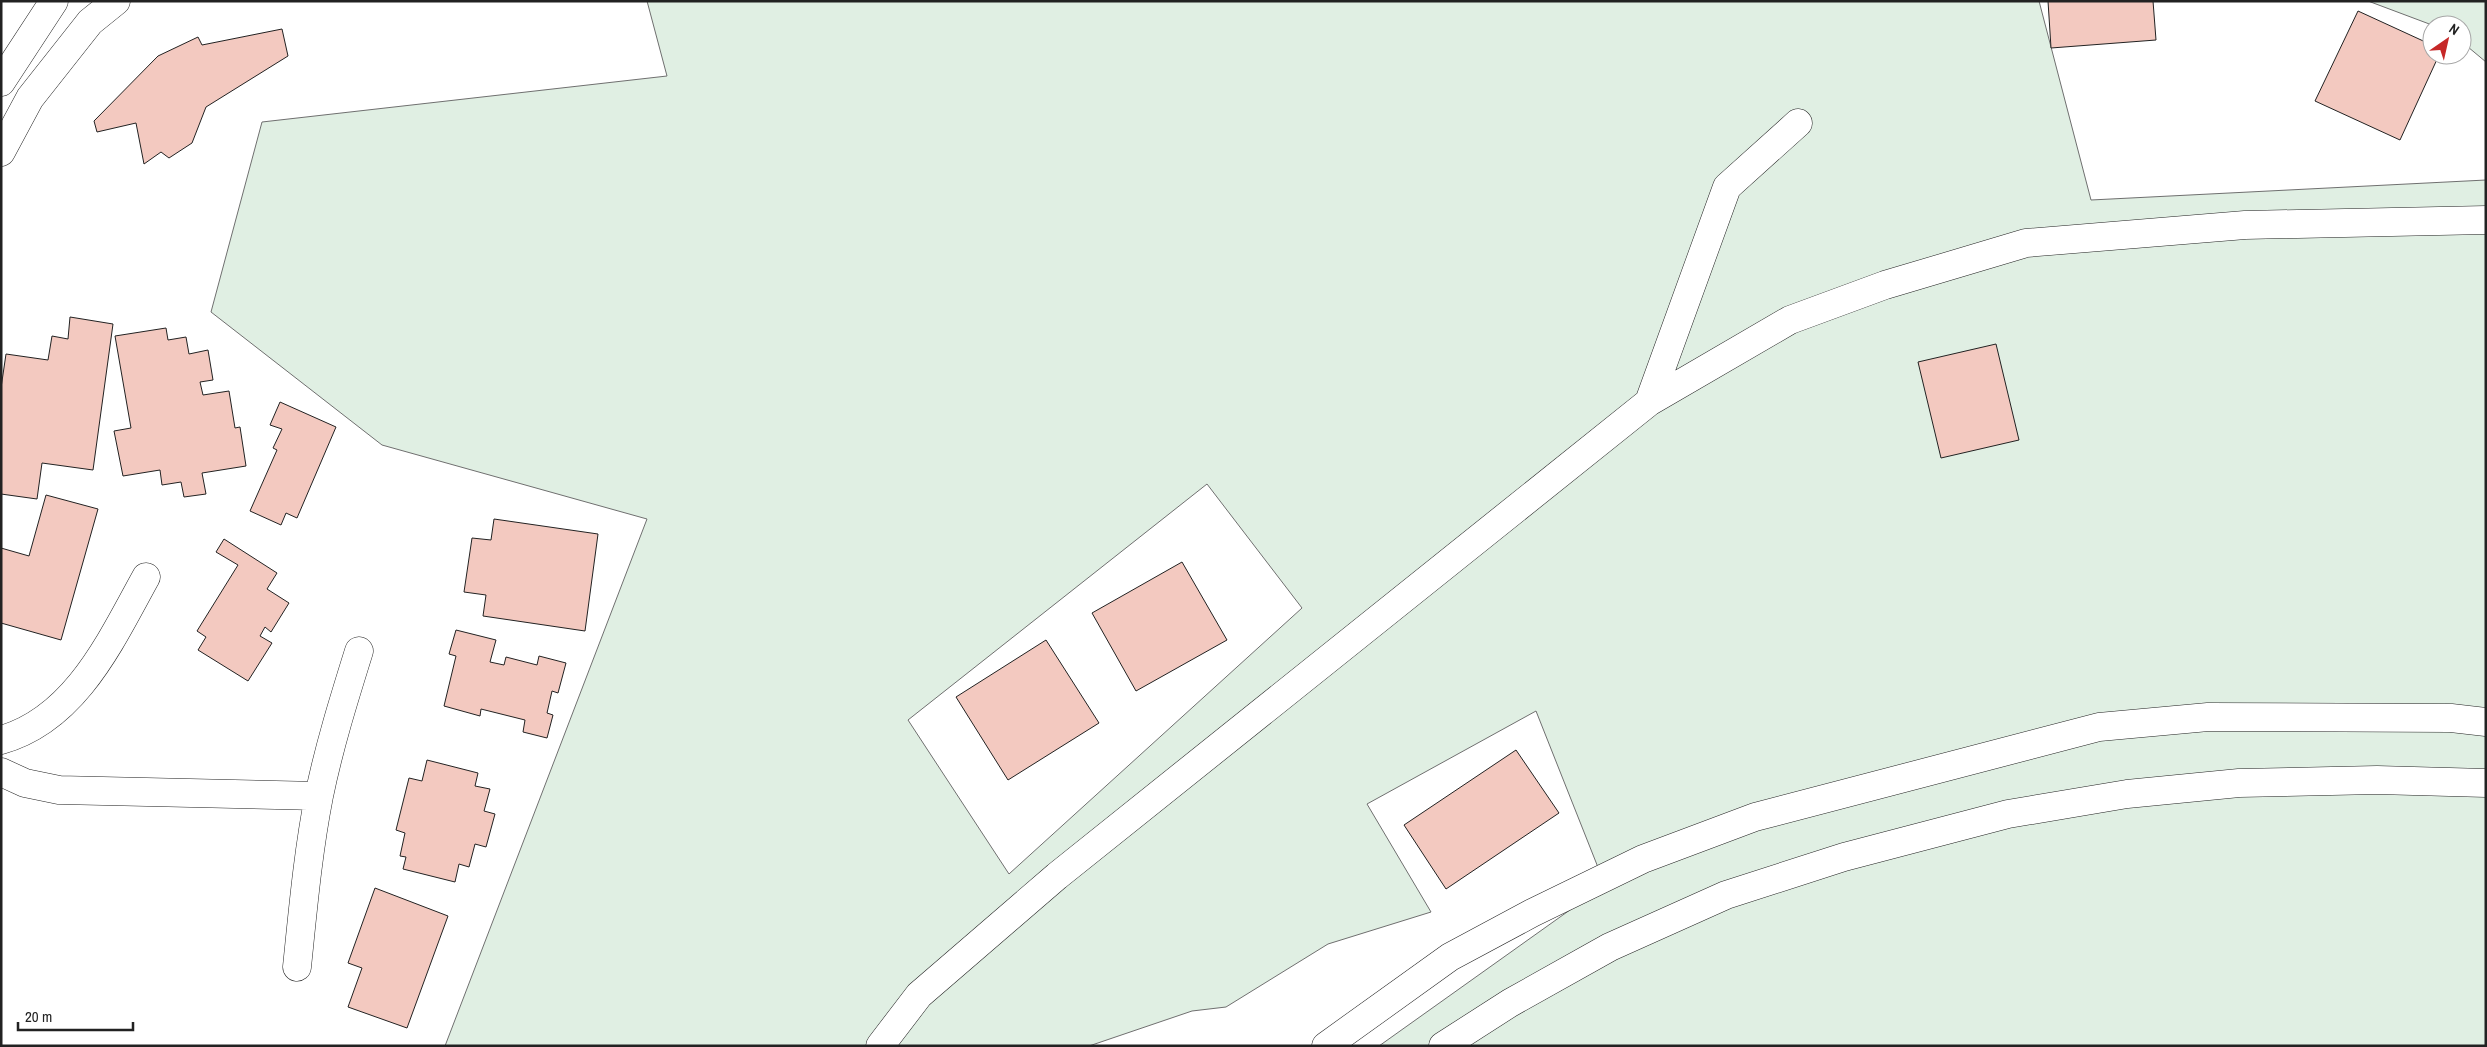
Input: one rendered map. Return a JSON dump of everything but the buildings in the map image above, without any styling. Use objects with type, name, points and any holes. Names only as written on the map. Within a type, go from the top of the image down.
[{"type":"main road","points":[[1,82],[54,1]]},
{"type":"main road","points":[[1,152],[30,98],[90,22],[116,1]]},
{"type":"main road","points":[[1649,402],[1727,187],[1798,123]]},
{"type":"main road","points":[[880,1046],[920,995],[1057,876],[1649,402],[1790,320],[1885,285],[2026,243],[2245,225],[2486,220]]},
{"type":"main road","points":[[1,740],[36,726],[73,694],[98,662],[146,577]]},
{"type":"main road","points":[[296,966],[308,863],[319,796],[333,736],[358,651]]},
{"type":"main road","points":[[1326,1046],[1450,956],[1532,913],[1643,859],[1755,817],[2099,727],[2208,717],[2451,718],[2486,722]]},
{"type":"main road","points":[[1,772],[25,783],[59,790],[319,796]]},
{"type":"main road","points":[[1443,1046],[1510,1003],[1610,947],[1726,895],[1844,857],[2008,814],[2127,794],[2239,783],[2377,780],[2486,783]]},
{"type":"green space","points":[[647,1],[2039,1],[2091,200],[2486,180],[2486,1046],[1379,1046],[1605,885],[1536,711],[1367,804],[1431,912],[1328,944],[1226,1007],[1192,1011],[1089,1046],[445,1046],[647,519],[382,445],[211,312],[262,122],[667,76]],"holes":[[[1207,484],[1302,608],[1009,874],[908,720]]]},
{"type":"green space","points":[[2368,1],[2486,1],[2486,62],[2472,50],[2472,15],[2422,15],[2422,21]]}]
